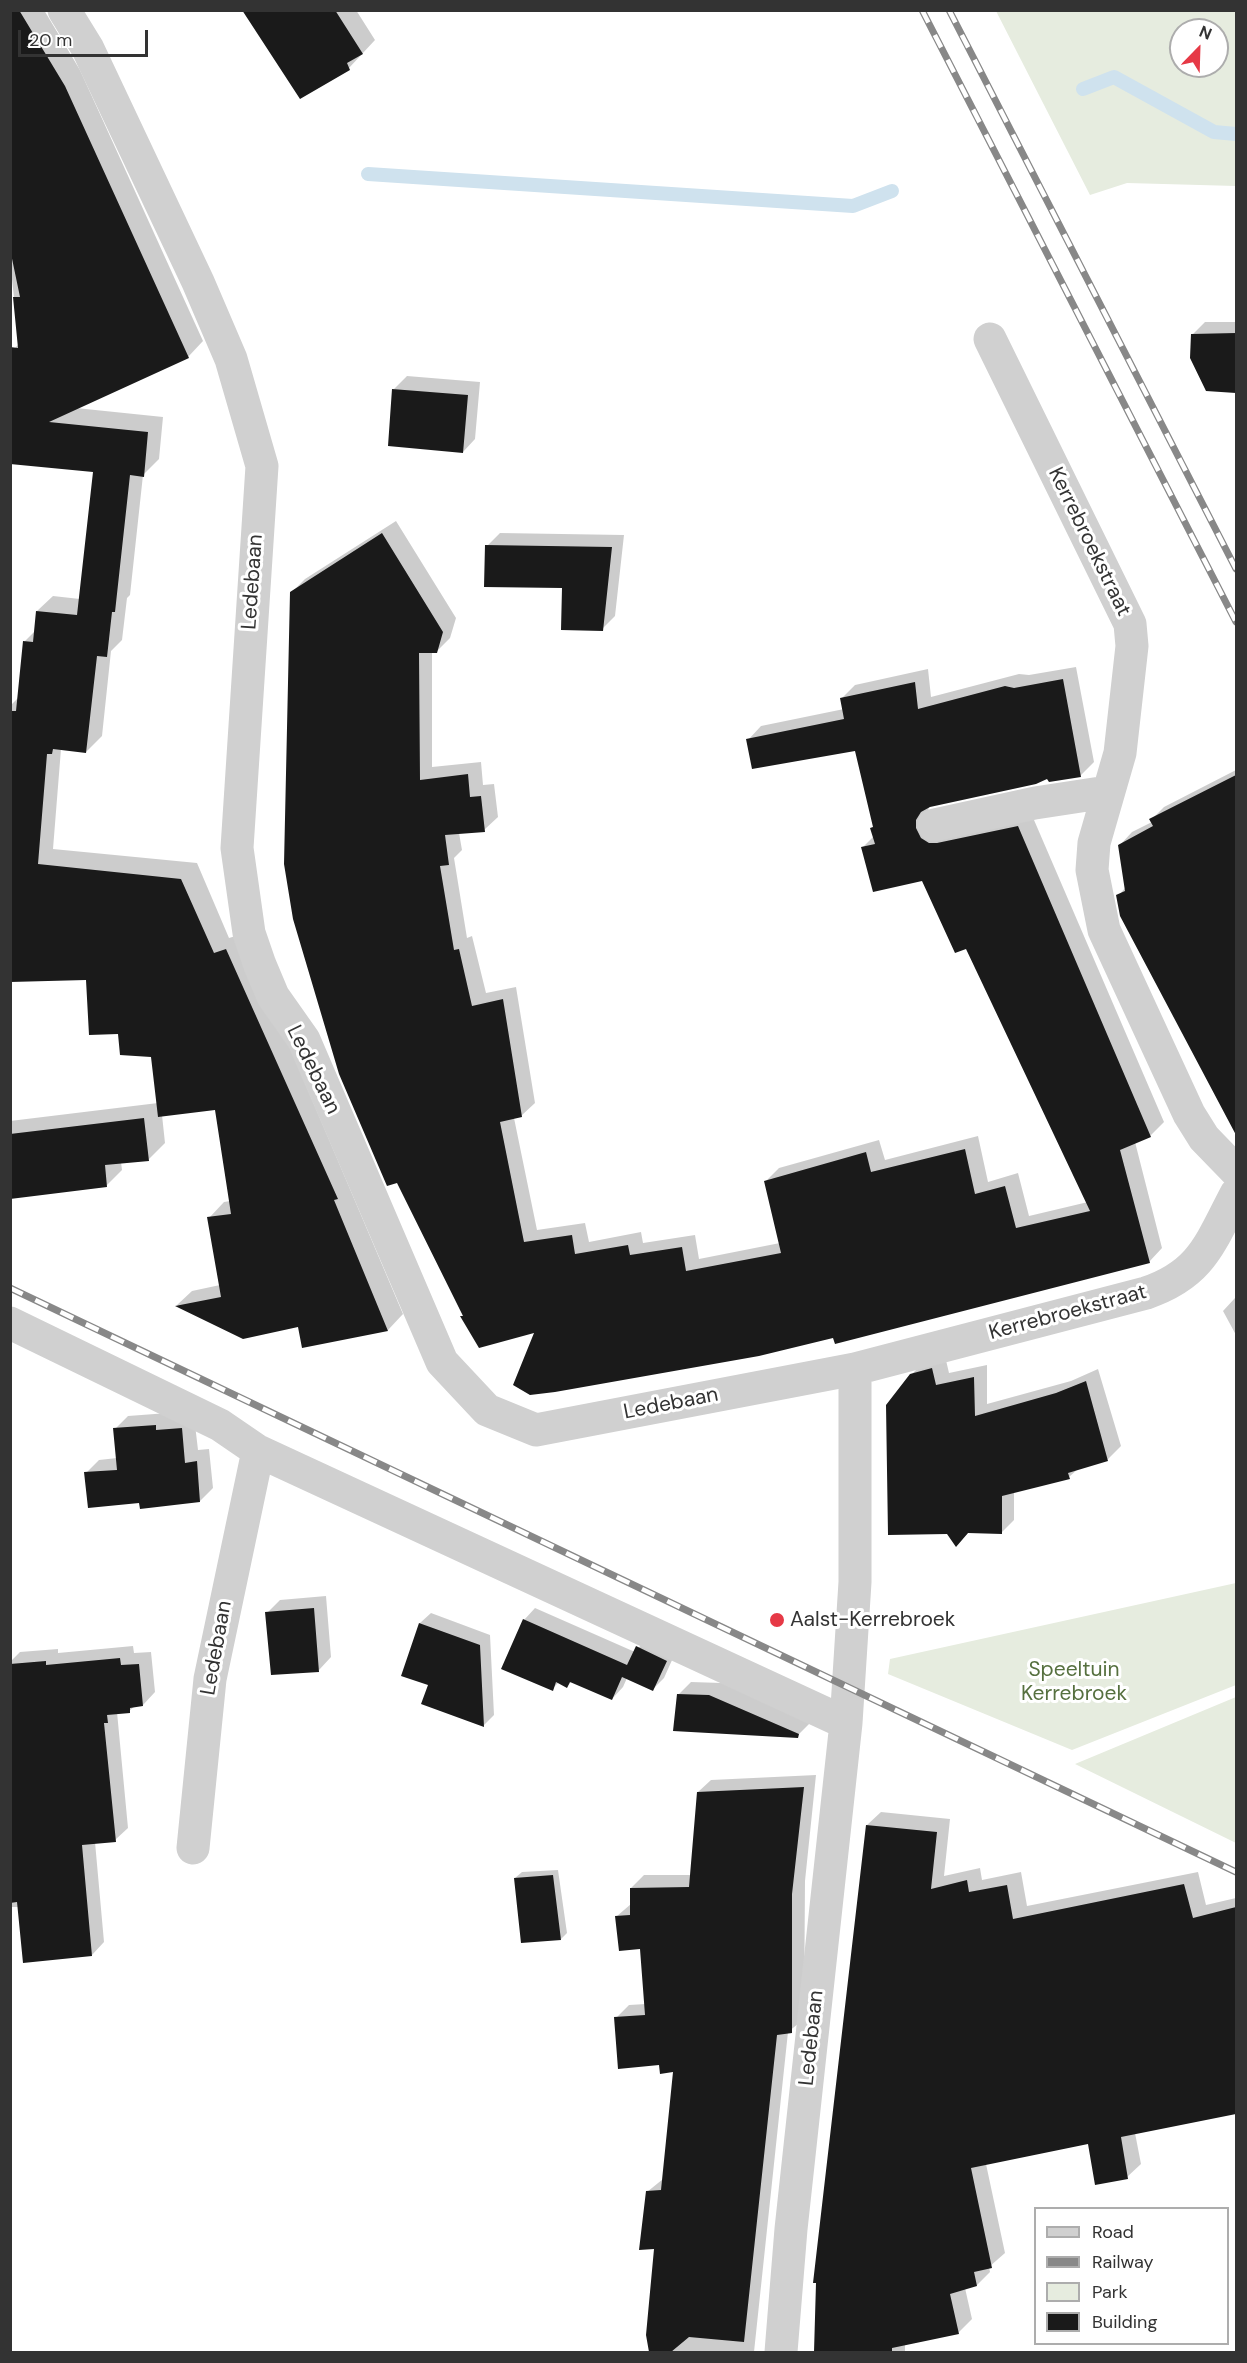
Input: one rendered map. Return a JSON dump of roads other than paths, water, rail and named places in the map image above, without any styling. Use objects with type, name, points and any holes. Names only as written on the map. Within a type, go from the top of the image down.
[{"type":"street","name":"Ledebaan","points":[[64,10],[88,49],[198,282],[231,359],[262,466],[237,848],[249,933],[273,996],[304,1040],[442,1362],[487,1410],[536,1430],[855,1369],[855,1571],[846,1723],[791,2229],[781,2352]]},
{"type":"street","name":"Kerrebroekstraat","points":[[990,339],[1130,624],[1132,646],[1120,753],[1094,843],[1092,870],[1104,930],[1189,1114],[1204,1138],[1236,1171]]},
{"type":"street","points":[[934,825],[1035,803],[1107,792]]},
{"type":"street","name":"Kerrebroekstraat","points":[[855,1369],[1171,1284],[1189,1272],[1200,1258],[1236,1194]]},
{"type":"street","points":[[10,1323],[220,1425],[258,1451],[846,1723]]},
{"type":"street","name":"Ledebaan","points":[[194,1848],[210,1679],[258,1451]]},
{"type":"waterway","points":[[1083,89],[1114,77],[1214,132],[1236,134]]},
{"type":"waterway","points":[[368,174],[853,206],[892,191]]},
{"type":"railway","points":[[922,10],[1236,622]]},
{"type":"railway","points":[[949,10],[1236,569]]},
{"type":"railway","points":[[10,1288],[1236,1872]]},
{"type":"place","name":"Aalst-Kerrebroek","points":[[777,1620]]},
{"type":"park label","name":"Speeltuin Kerrebroek","points":[[1074,1682]]}]
